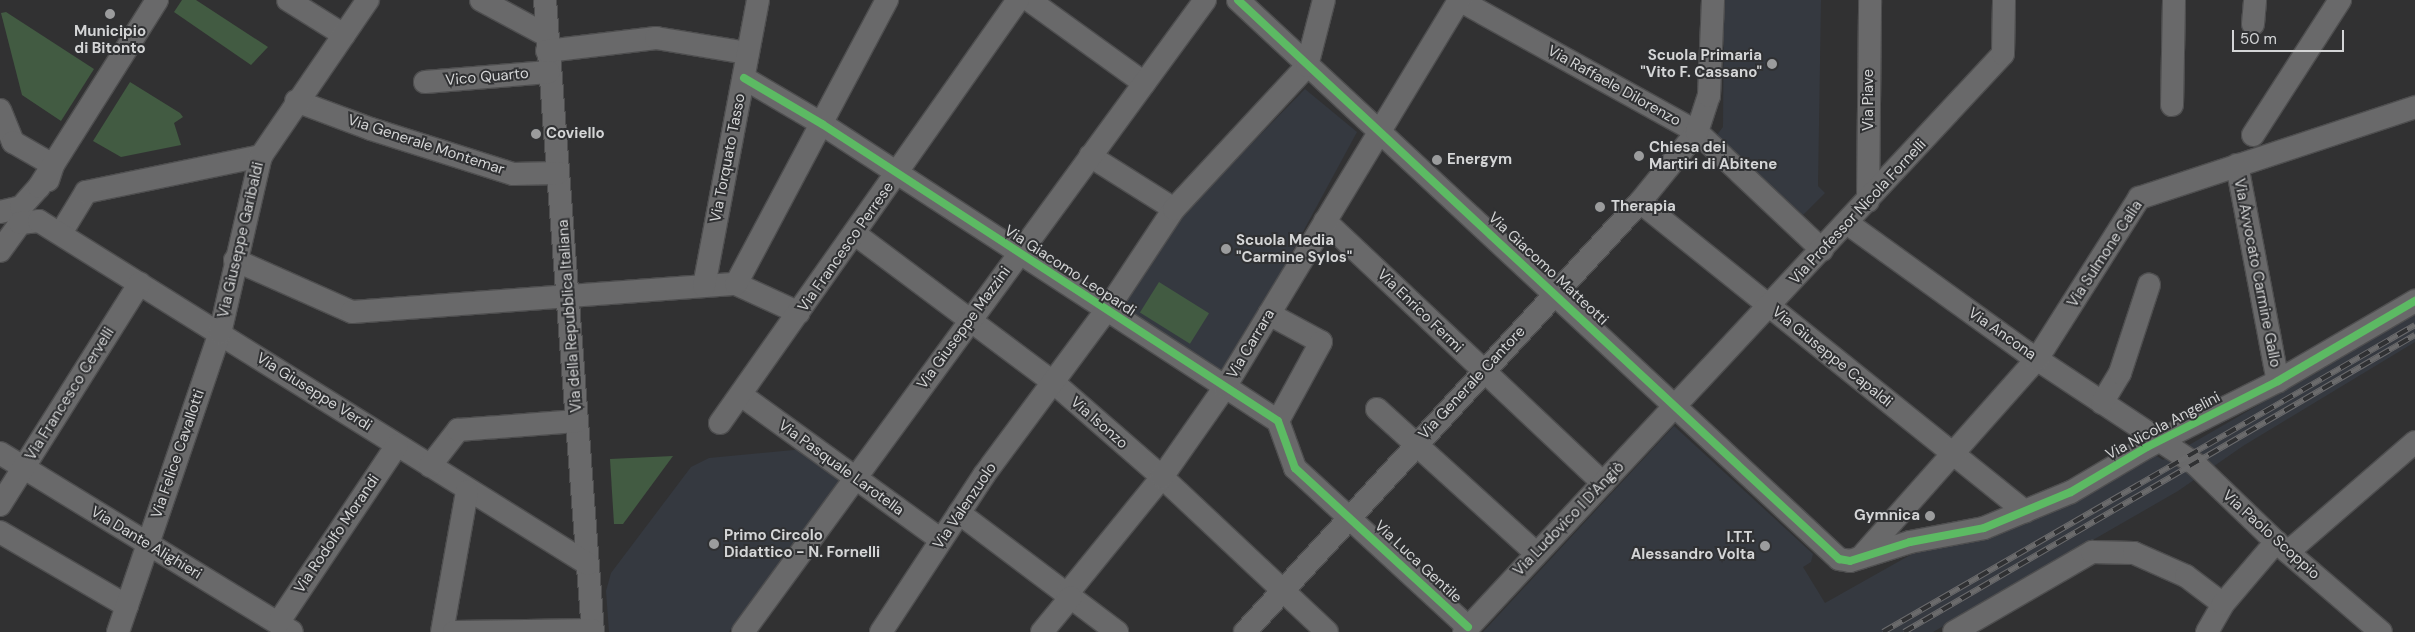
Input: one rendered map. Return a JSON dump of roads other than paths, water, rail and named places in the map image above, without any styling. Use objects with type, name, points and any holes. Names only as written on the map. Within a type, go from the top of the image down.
[{"type":"street","points":[[7,211],[26,202],[53,165],[157,0]]},
{"type":"street","points":[[290,0],[344,35]]},
{"type":"street","name":"Via Giuseppe Garibaldi","points":[[220,332],[235,260],[261,156],[296,101],[368,0]]},
{"type":"street","points":[[481,0],[547,52]]},
{"type":"street","name":"Via della Repubblica Italiana","points":[[545,0],[547,52],[570,296],[577,421],[593,631]]},
{"type":"street","name":"Via Torquato Tasso","points":[[704,286],[758,0]]},
{"type":"street","points":[[736,284],[887,0]]},
{"type":"street","name":"Via Francesco Perrese","points":[[720,423],[897,175],[1018,0]]},
{"type":"street","points":[[1029,0],[1144,83]]},
{"type":"street","name":"Via Giuseppe Mazzini","points":[[743,632],[1205,0]]},
{"type":"street","name":"Via Giacomo Matteotti","points":[[1238,0],[1307,66],[1380,129],[1676,408],[1849,559]]},
{"type":"street","points":[[1307,66],[1324,0]]},
{"type":"street","name":"Via Carrara","points":[[1042,632],[1162,477],[1225,387],[1459,0]]},
{"type":"street","name":"Via Raffaele Dilorenzo","points":[[1459,0],[1697,132],[1822,250]]},
{"type":"street","name":"Via Generale Cantore","points":[[1245,632],[1640,202],[1697,132],[1710,96],[1713,0]]},
{"type":"street","name":"Via Piave","points":[[1868,200],[1870,0]]},
{"type":"street","name":"Via Professor Nicola Fornelli","points":[[1676,408],[2003,54],[2004,0]]},
{"type":"street","points":[[2172,105],[2174,0]]},
{"type":"street","points":[[2253,24],[2255,0]]},
{"type":"street","points":[[2253,135],[2340,0]]},
{"type":"street","name":"Vico Quarto","points":[[426,82],[547,52],[656,38],[748,53]]},
{"type":"street","name":"Via Valenzuolo","points":[[889,629],[959,513],[1106,310],[1174,209],[1307,66]]},
{"type":"street","name":"Via Giacomo Leopardi","points":[[744,78],[822,124],[1018,254],[1278,420]]},
{"type":"street","name":"Via Generale Montemar","points":[[296,101],[371,129],[513,174],[558,173]]},
{"type":"street","name":"Via Sulmone Calia","points":[[1849,559],[1903,509],[2037,359],[2139,198],[2415,107]]},
{"type":"street","points":[[0,110],[13,142],[53,165]]},
{"type":"street","points":[[51,228],[86,192],[261,156]]},
{"type":"street","points":[[1090,156],[1174,209]]},
{"type":"street","points":[[51,228],[44,201],[53,165]]},
{"type":"street","name":"Via Avvocato Carmine Gallo","points":[[2237,165],[2278,381]]},
{"type":"street","name":"Via Giuseppe Capaldi","points":[[1640,202],[2025,512]]},
{"type":"street","name":"Via Enrico Fermi","points":[[1325,221],[1483,372],[1603,483]]},
{"type":"street","points":[[0,251],[20,223],[51,228]]},
{"type":"street","name":"Via Ancona","points":[[1847,223],[2037,359],[2158,442]]},
{"type":"street","name":"Via Giuseppe Verdi","points":[[51,228],[220,332],[466,491],[588,564]]},
{"type":"street","name":"Via Isonzo","points":[[855,234],[971,318],[1053,382],[1162,477],[1327,632]]},
{"type":"street","points":[[235,260],[352,312],[736,284],[799,313]]},
{"type":"street","name":"Via Francesco Cervelli","points":[[0,505],[140,283]]},
{"type":"street","points":[[2102,403],[2120,373],[2149,285]]},
{"type":"street","name":"Via Nicola Angelini","points":[[1849,559],[1910,542],[1984,528],[2071,492],[2158,442],[2278,381],[2415,301]]},
{"type":"street","points":[[1269,314],[1321,342],[1278,420],[1295,468],[1349,517]]},
{"type":"street","name":"Via Felice Cavallotti","points":[[118,632],[220,332]]},
{"type":"street","name":"Via Pasquale Larotella","points":[[741,395],[941,540]]},
{"type":"street","points":[[1377,408],[1536,553]]},
{"type":"street","name":"Via Ludovico I D'Angiò","points":[[1466,630],[1536,553],[1676,408]]},
{"type":"street","points":[[430,466],[458,430],[577,421]]},
{"type":"street","name":"Via Paolo Scoppio","points":[[2158,442],[2195,464],[2282,547],[2381,632]]},
{"type":"street","points":[[2206,632],[2224,604],[2282,547],[2415,442]]},
{"type":"street","name":"Via Rodolfo Morandi","points":[[285,628],[397,445]]},
{"type":"street","name":"Via Dante Alighieri","points":[[0,453],[285,628]]},
{"type":"street","points":[[442,632],[466,491]]},
{"type":"street","points":[[1903,509],[1910,542]]},
{"type":"street","points":[[959,513],[1117,632]]},
{"type":"street","name":"Via Luca Gentile","points":[[1349,517],[1466,630]]},
{"type":"street","points":[[0,532],[127,606]]},
{"type":"street","points":[[1954,632],[2092,552],[2134,553],[2186,576],[2224,604]]},
{"type":"street","points":[[454,632],[593,631]]},
{"type":"railway","points":[[1883,632],[2415,325]]},
{"type":"railway","points":[[1904,632],[2415,335]]},
{"type":"place","name":"Municipio di Bitonto","points":[[110,14]]},
{"type":"place","name":"Scuola Primaria \"Vito F. Cassano\"","points":[[1772,64]]},
{"type":"place","name":"Coviello","points":[[536,134]]},
{"type":"place","name":"Chiesa dei Martiri di Abitene","points":[[1639,156]]},
{"type":"place","name":"Energym","points":[[1437,160]]},
{"type":"place","name":"Therapia","points":[[1600,207]]},
{"type":"place","name":"Scuola Media \"Carmine Sylos\"","points":[[1226,249]]},
{"type":"place","name":"Gymnica","points":[[1930,516]]},
{"type":"place","name":"Primo Circolo Didattico - N. Fornelli","points":[[714,544]]},
{"type":"place","name":"I.T.T. Alessandro Volta","points":[[1765,546]]}]
